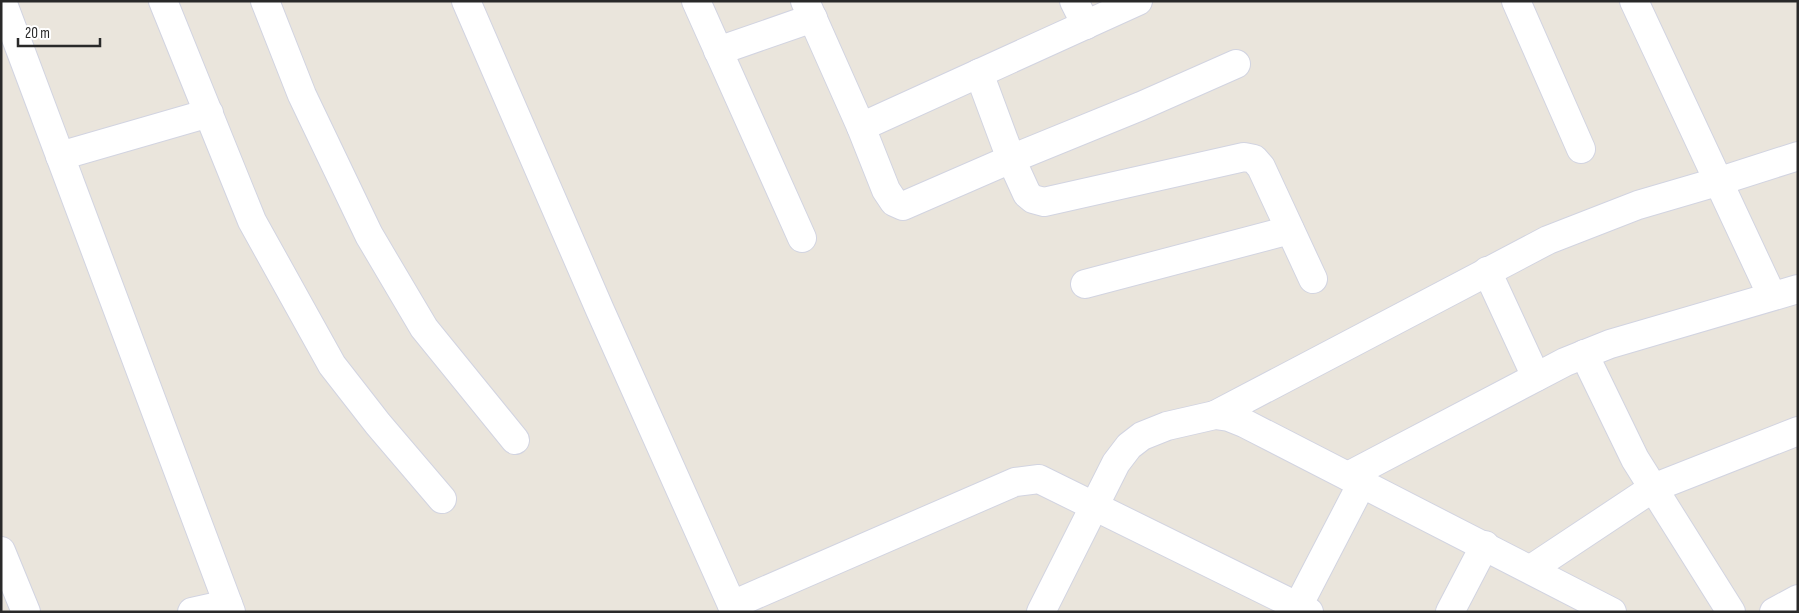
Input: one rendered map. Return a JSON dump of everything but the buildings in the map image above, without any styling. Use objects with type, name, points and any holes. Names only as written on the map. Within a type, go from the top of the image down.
[{"type":"street","points":[[2,1],[229,608],[192,612]]},
{"type":"street","points":[[163,1],[252,221],[332,365],[378,424],[442,499]]},
{"type":"street","points":[[264,1],[302,94],[370,235],[424,328],[516,440]]},
{"type":"street","points":[[466,1],[596,301],[734,608],[1015,482],[1039,479],[1095,505],[1301,610],[1355,479],[1565,362],[1610,344],[1785,292],[1720,181],[1634,1]]},
{"type":"street","points":[[696,1],[802,238]]},
{"type":"street","points":[[861,127],[979,73],[1080,13],[1138,1]]},
{"type":"street","points":[[1516,1],[1581,149]]},
{"type":"street","points":[[718,51],[809,10],[861,127],[886,190],[894,202],[902,206],[1236,64]]},
{"type":"street","points":[[979,73],[1011,159],[1027,194],[1033,199],[1044,202],[1244,157],[1254,159],[1261,167],[1313,279]]},
{"type":"street","points":[[60,156],[208,113]]},
{"type":"street","points":[[1042,612],[1116,463],[1129,446],[1142,436],[1167,426],[1215,415],[1548,240],[1629,208],[1798,156]]},
{"type":"street","points":[[1085,284],[1290,230]]},
{"type":"street","points":[[1488,271],[1536,377]]},
{"type":"street","points":[[1584,354],[1635,459],[1731,612]]},
{"type":"street","points":[[1215,415],[1229,417],[1244,423],[1612,612]]},
{"type":"street","points":[[1531,569],[1653,488],[1798,431]]},
{"type":"street","points":[[1450,612],[1485,546]]},
{"type":"street","points":[[1,551],[6,578],[26,612]]},
{"type":"street","points":[[1774,612],[1798,599]]}]
